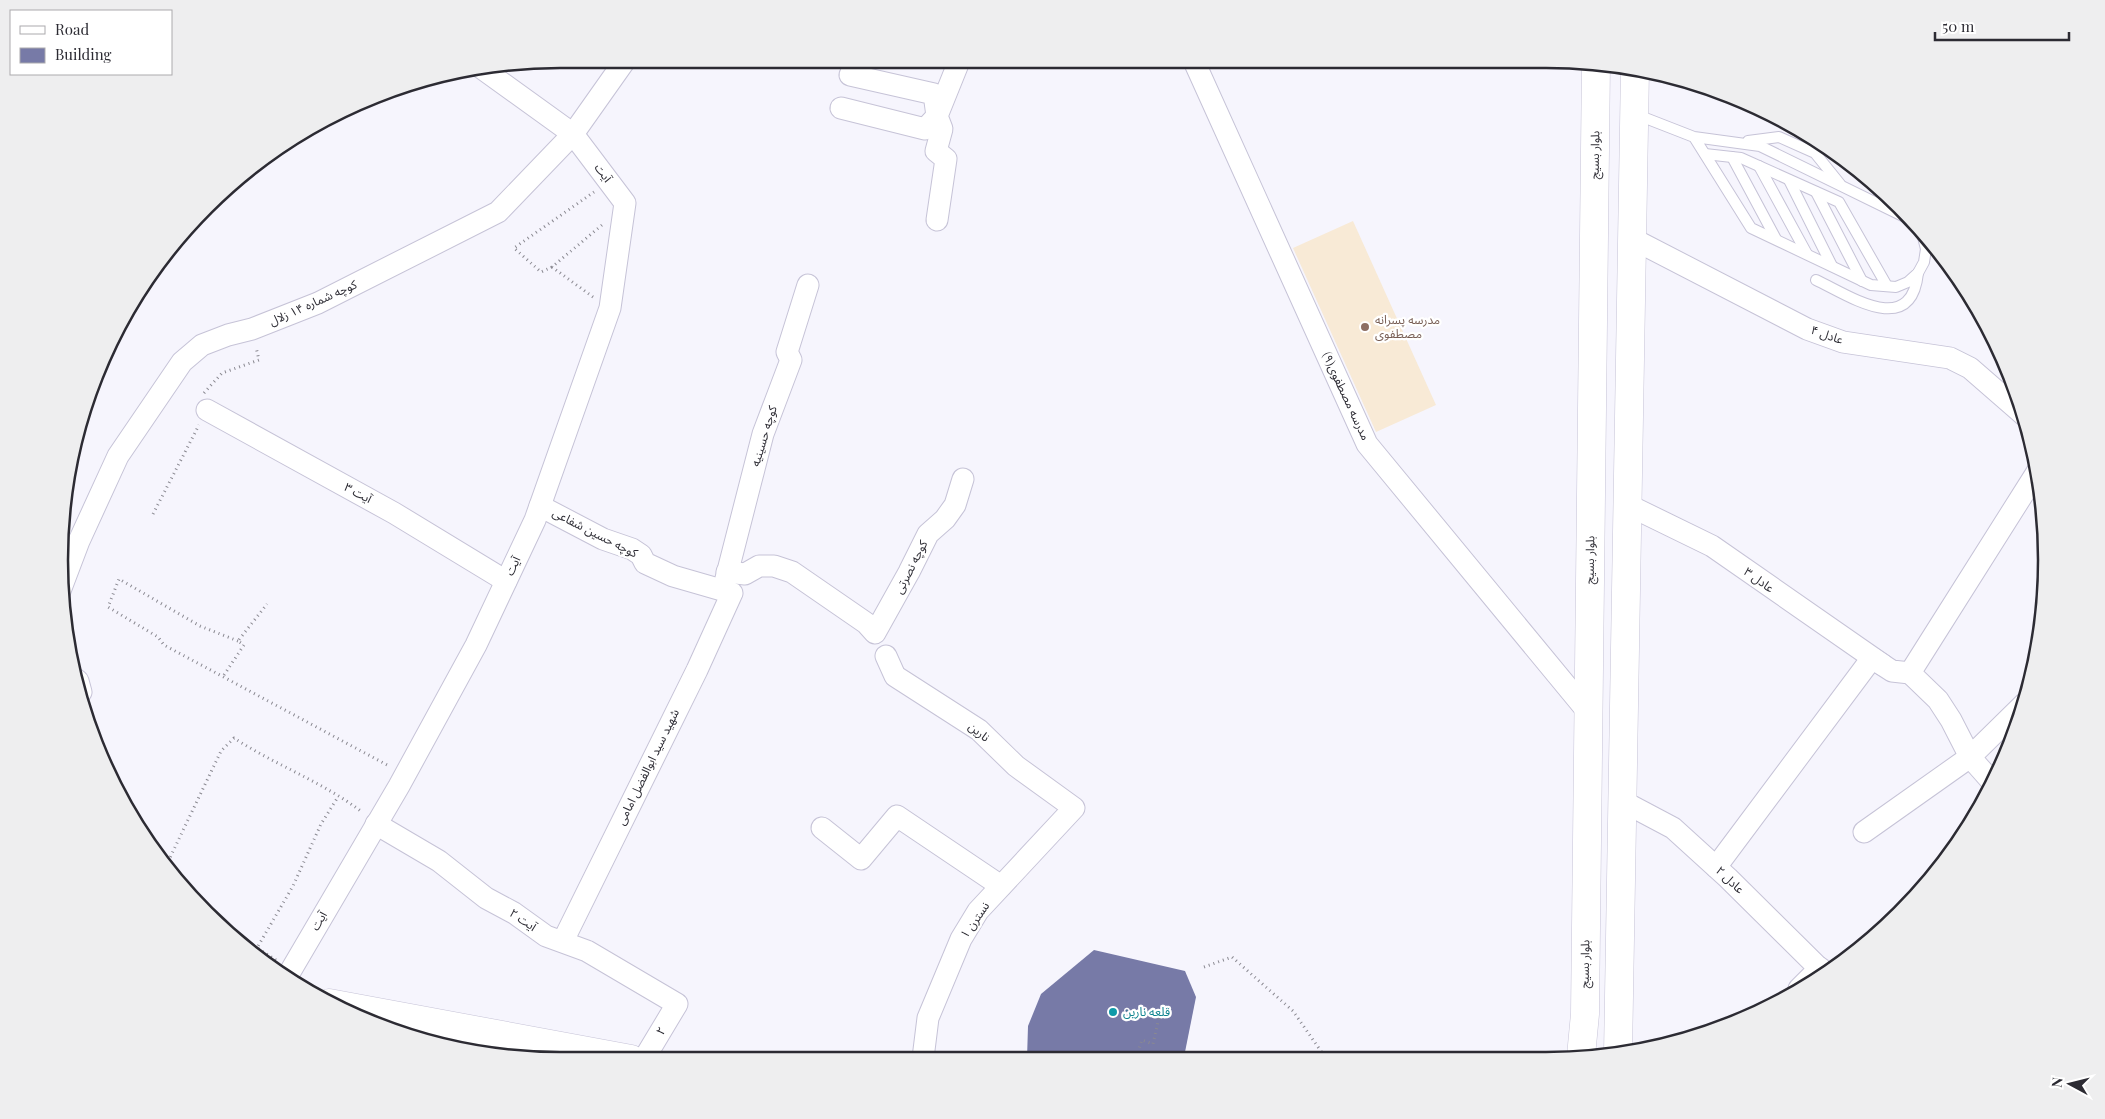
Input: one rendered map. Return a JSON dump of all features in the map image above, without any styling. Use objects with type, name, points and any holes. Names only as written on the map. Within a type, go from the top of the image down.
[{"type":"main road","name":"بلوار بسیج","points":[[1582,1050],[1585,1014],[1596,71]]},
{"type":"main road","points":[[1618,1046],[1635,76]]},
{"type":"main road","points":[[1585,1014],[1593,1026],[1607,1027],[1618,1018]]},
{"type":"main road","points":[[373,1015],[492,1047]]},
{"type":"main road","points":[[460,1038],[574,1052]]},
{"type":"street","name":"کوچه شماره ۱۴ زلال","points":[[68,570],[79,541],[118,456],[182,362],[202,345],[228,335],[252,329],[318,303],[498,212],[573,134],[620,68]]},
{"type":"street","points":[[841,108],[925,129],[937,116],[956,68]]},
{"type":"street","name":"مدرسه مصطفوی(۹)","points":[[1197,68],[1367,444],[1588,712]]},
{"type":"street","name":"آیت","points":[[290,971],[405,774],[476,645],[540,506],[610,308],[626,203],[573,134],[489,73]]},
{"type":"street","points":[[850,75],[934,94],[937,116],[942,129],[936,151],[946,159],[937,220]]},
{"type":"street","name":"عادل ۴","points":[[1631,238],[1808,329],[1843,342],[1950,358],[1970,368],[2012,405]]},
{"type":"street","name":"کوچه حسینیه","points":[[727,585],[763,434],[791,360],[787,352],[808,285]]},
{"type":"street","name":"آیت ۳","points":[[207,410],[394,513],[506,581]]},
{"type":"street","name":"کوچه نصرتی","points":[[727,585],[759,566],[774,566],[792,572],[866,624],[875,633],[928,534],[945,520],[955,505],[963,479]]},
{"type":"street","points":[[1910,673],[2031,482]]},
{"type":"street","name":"عادل ۳","points":[[1628,505],[1712,546],[1883,665]]},
{"type":"street","name":"کوچه حسین شفاعی","points":[[540,506],[603,539],[632,549],[641,555],[645,563],[673,576],[727,585]]},
{"type":"street","name":"شهید سید ابوالفضل امامی","points":[[563,941],[697,670],[727,585]]},
{"type":"street","name":"نارین","points":[[886,656],[895,676],[979,730],[1016,766],[1074,808]]},
{"type":"street","points":[[1716,867],[1872,658],[1892,671],[1910,673],[1938,700],[1970,756],[1987,776]]},
{"type":"street","points":[[1864,832],[1970,756],[2012,716]]},
{"type":"street","name":"عادل ۲","points":[[1622,801],[1673,828],[1716,867],[1820,969]]},
{"type":"street","name":"نسترن ۱","points":[[924,1052],[928,1018],[961,939],[978,911],[1074,808]]},
{"type":"street","points":[[822,828],[861,859],[898,816],[1001,886]]},
{"type":"street","name":"آیت ۲","points":[[376,824],[440,861],[486,898],[514,913],[546,936],[587,951],[678,1004]]},
{"type":"street","name":"۲","points":[[648,1052],[678,1004]]},
{"type":"lane","points":[[1634,114],[1694,136],[1760,146],[1891,210]]},
{"type":"lane","points":[[1694,136],[1751,228],[1871,285],[1887,286],[1902,284],[1918,273]]},
{"type":"lane","points":[[1734,142],[1778,137],[1815,153],[1843,186]]},
{"type":"lane","points":[[1705,154],[1732,157],[1759,166],[1839,202],[1887,286]]},
{"type":"lane","points":[[1732,157],[1776,239]]},
{"type":"lane","points":[[1759,166],[1807,254]]},
{"type":"lane","points":[[1789,180],[1832,266]]},
{"type":"lane","points":[[1816,192],[1862,280]]},
{"type":"lane","points":[[1816,280],[1871,307],[1882,310],[1894,308],[1908,299],[1917,285],[1918,273],[1924,262],[1926,248]]},
{"type":"path","points":[[603,223],[552,267],[541,272],[514,248],[609,182]]},
{"type":"path","points":[[552,267],[610,308]]},
{"type":"path","points":[[224,675],[244,645],[200,626],[119,579],[108,607],[158,637],[164,644],[405,774]]},
{"type":"path","points":[[238,641],[267,604]]},
{"type":"path","points":[[169,859],[222,751],[234,738],[338,797],[376,824]]},
{"type":"path","points":[[257,948],[293,886],[321,824],[338,797]]},
{"type":"path","points":[[1204,968],[1232,957],[1293,1011],[1322,1052]]},
{"type":"path","points":[[1138,1052],[1142,1040],[1153,1044],[1160,1013]]},
{"type":"shaded area","name":"مدرسه پسرانه مصطفوی","points":[[1353,221],[1436,405],[1376,432],[1293,248]]},
{"type":"building","name":"قلعه نارین","points":[[1094,950],[1185,971],[1196,997],[1185,1052],[1027,1052],[1028,1026],[1041,994]]},
{"type":"place","name":"مدرسه پسرانه مصطفوی","points":[[1365,327]]},
{"type":"place","name":"قلعه نارین","points":[[1113,1012]]}]
